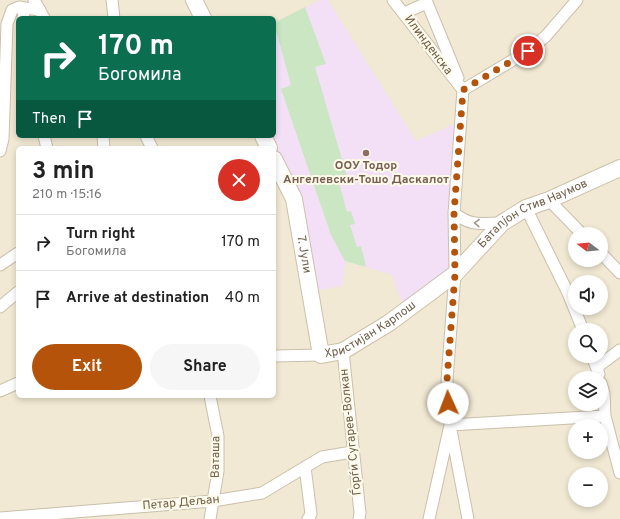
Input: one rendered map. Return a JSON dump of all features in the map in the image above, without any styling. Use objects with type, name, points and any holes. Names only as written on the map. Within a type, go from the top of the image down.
[{"type":"street","points":[[34,0],[42,14]]},
{"type":"street","points":[[112,0],[114,16]]},
{"type":"street","name":"Илинденска","points":[[393,0],[463,90]]},
{"type":"street","points":[[463,90],[528,51],[546,36],[577,0]]},
{"type":"street","points":[[197,1],[202,16]]},
{"type":"street","points":[[404,13],[426,1],[463,90],[454,213],[455,274],[447,380],[450,426],[468,519]]},
{"type":"street","points":[[0,152],[3,139],[7,24],[12,10],[19,7],[24,13],[42,14]]},
{"type":"street","name":"7. Јули","points":[[276,163],[294,199],[321,355]]},
{"type":"street","name":"Баталјон Стив Наумов","points":[[455,274],[502,223],[526,208],[549,200],[620,168]]},
{"type":"street","points":[[549,200],[575,227]]},
{"type":"street","points":[[526,208],[568,293],[579,323]]},
{"type":"street","points":[[454,213],[465,221],[471,223],[502,223]]},
{"type":"street","points":[[0,265],[16,254]]},
{"type":"street","points":[[608,261],[620,273]]},
{"type":"street","name":"Христијан Карпош","points":[[276,356],[321,355],[343,350],[389,324],[455,274]]},
{"type":"street","points":[[0,307],[16,294]]},
{"type":"street","name":"Ѓорѓи Сугарев-Волкан","points":[[343,350],[352,452],[361,517]]},
{"type":"street","points":[[597,367],[620,350]]},
{"type":"street","points":[[595,363],[598,371]]},
{"type":"street","points":[[0,391],[16,384]]},
{"type":"street","name":"Ваташа","points":[[210,398],[218,436],[218,471],[210,519]]},
{"type":"street","points":[[605,411],[620,473]]},
{"type":"street","points":[[450,426],[605,416]]},
{"type":"street","points":[[429,519],[450,426]]},
{"type":"street","name":"Петар Дељан","points":[[0,518],[213,501],[262,493],[322,457],[352,452]]},
{"type":"street","points":[[305,467],[311,514],[308,519]]},
{"type":"shaded area","points":[[0,0],[620,0],[620,519],[0,519]]},
{"type":"shaded area","name":"ООУ Тодор Ангелевски-Тошо Даскалот","points":[[320,0],[328,0],[416,141],[461,121],[455,274],[405,312],[392,275],[346,261],[342,286],[309,292],[294,199],[276,162],[276,146],[268,146],[264,138],[276,138],[276,22]]},
{"type":"green space","points":[[305,7],[326,64],[315,67],[348,180],[339,183],[347,212],[351,211],[355,224],[350,225],[357,247],[361,246],[366,267],[345,261],[331,235],[281,89],[291,85],[276,30],[276,22]]},
{"type":"place","name":"ООУ Тодор Ангелевски-Тошо Даскалот","points":[[366,153]]},
{"type":"route","points":[[448,403],[447,380],[455,274],[454,213],[463,90],[528,51]]}]
